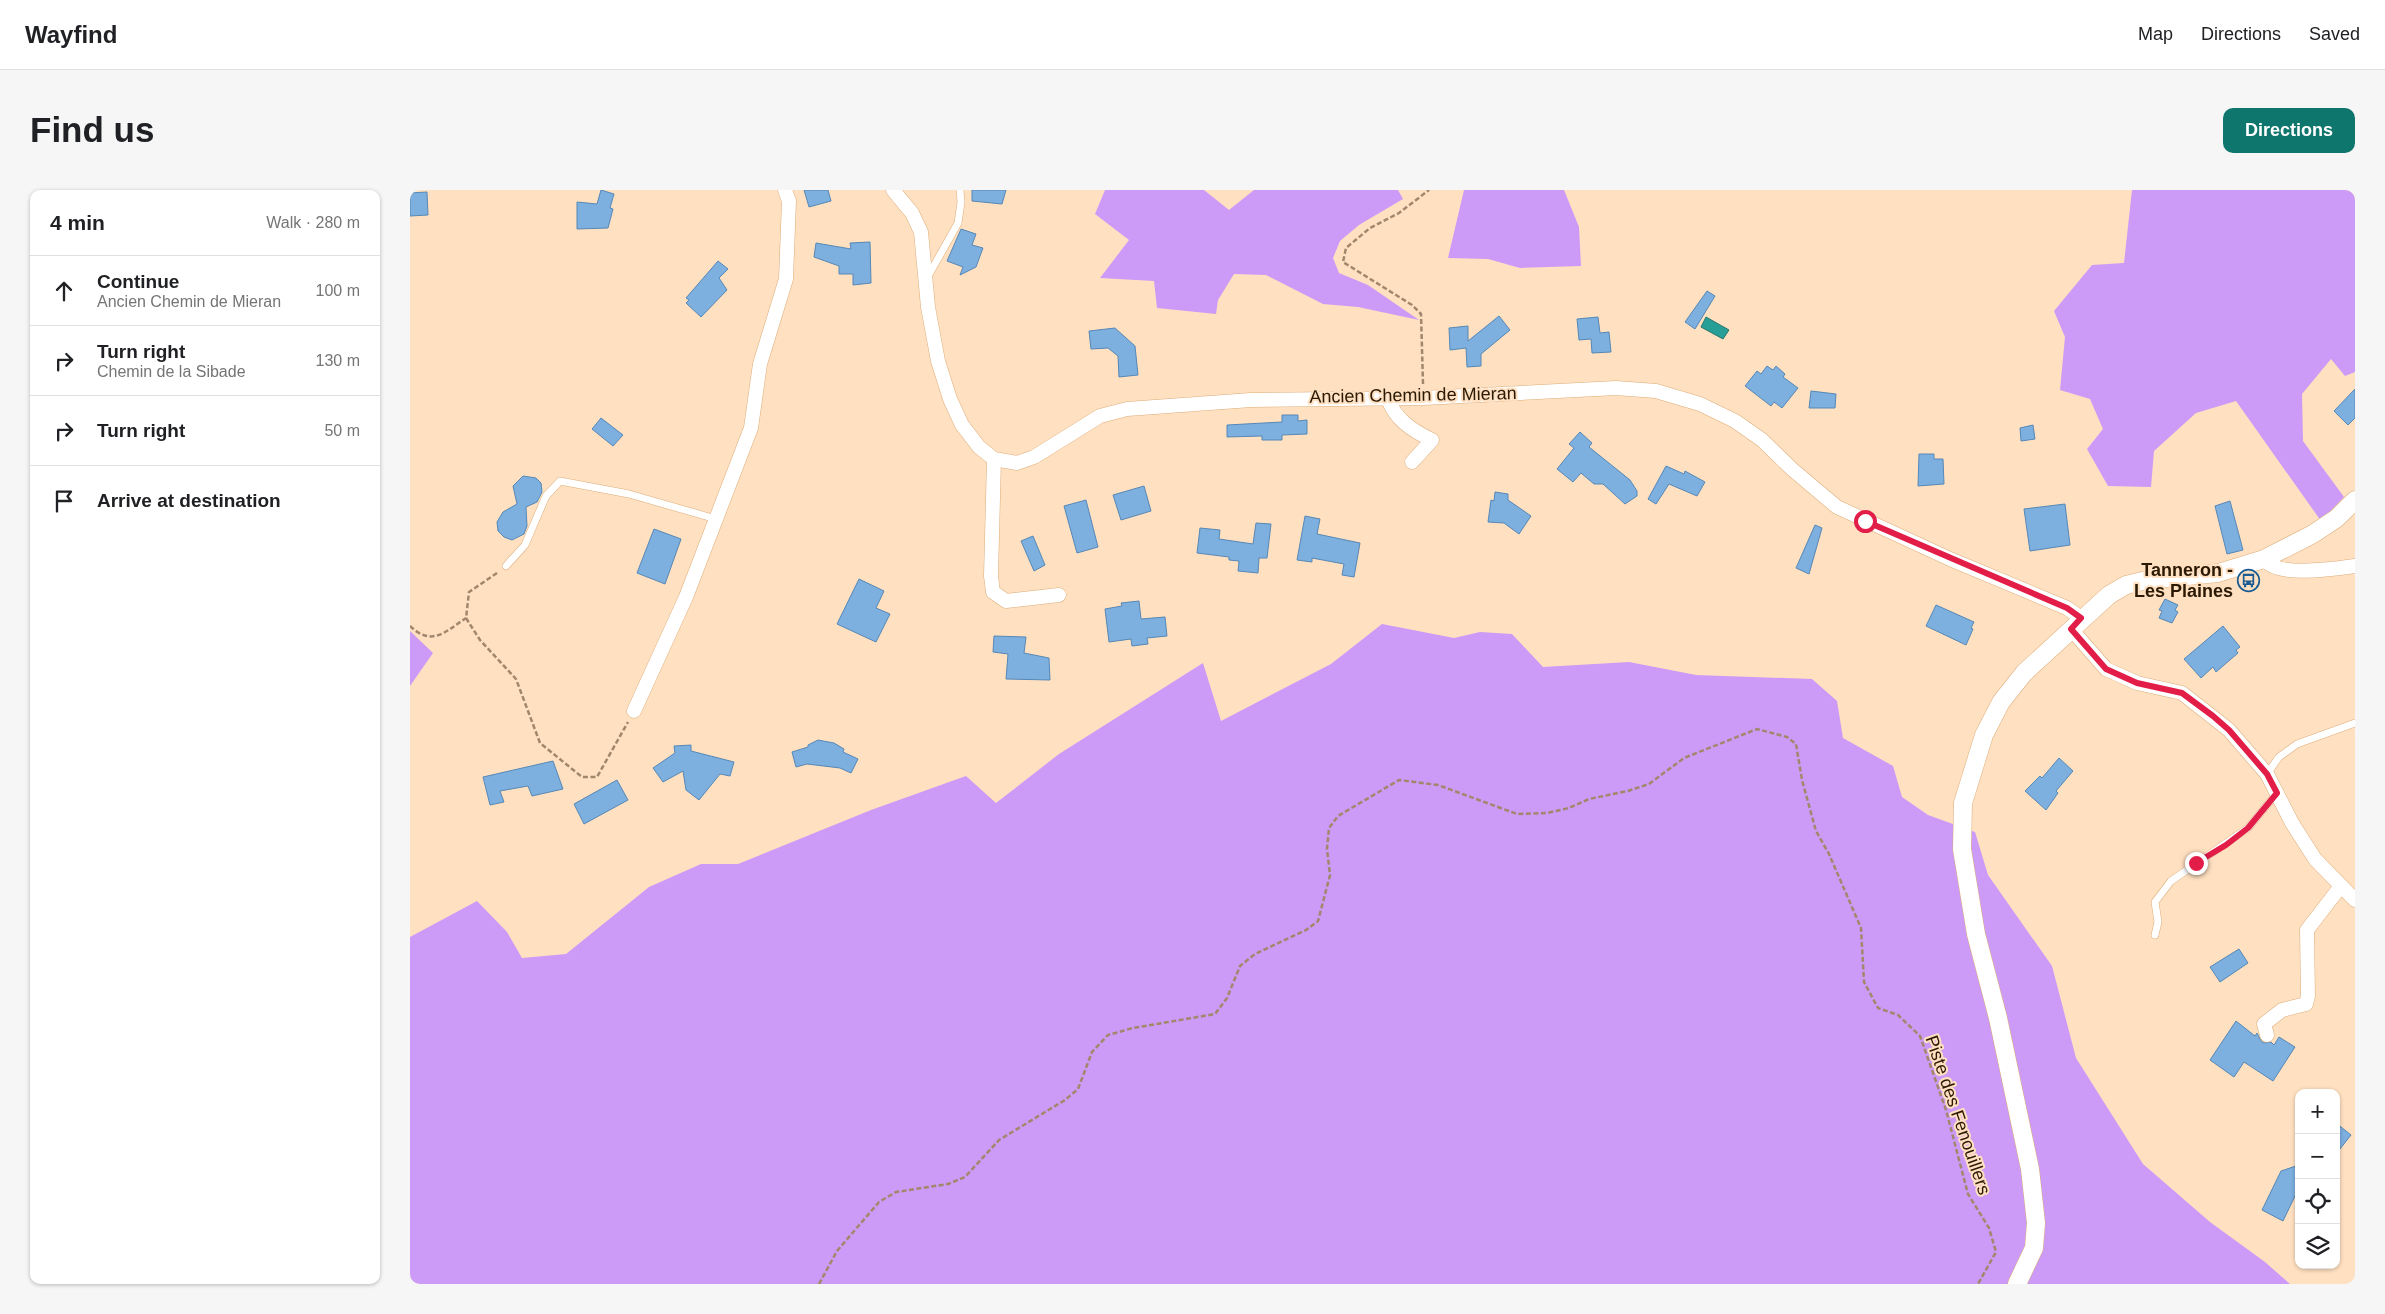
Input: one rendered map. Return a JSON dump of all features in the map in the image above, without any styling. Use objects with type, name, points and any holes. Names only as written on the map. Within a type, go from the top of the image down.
[{"type":"street","points":[[634,711],[686,596],[751,428],[760,364],[786,279],[789,201],[785,190]]},
{"type":"street","points":[[893,190],[912,213],[922,232],[928,307],[938,361],[950,399],[962,425],[979,447],[994,459],[991,576],[993,592],[1006,601],[1059,595]]},
{"type":"street","name":"Ancien Chemin de Mieran","points":[[994,459],[1017,463],[1034,456],[1100,416],[1127,409],[1251,400],[1424,398],[1616,388],[1656,391],[1700,404],[1735,421],[1762,440],[1793,470],[1837,507],[1950,560],[2067,608],[2106,669],[2137,683],[2182,693],[2213,716],[2229,730],[2267,774],[2315,859],[2355,900]]},
{"type":"street","points":[[1388,398],[1391,407],[1411,430],[1432,440],[1412,462]]},
{"type":"street","points":[[2017,1284],[2034,1248],[2035,1240],[2036,1223],[2030,1170],[1998,1018],[1976,934],[1962,849],[1963,803],[1984,735],[2001,702],[2024,672],[2098,602],[2126,585],[2147,580],[2218,573],[2264,559],[2314,534],[2337,518],[2355,500]]},
{"type":"street","points":[[2264,559],[2274,569],[2296,570],[2355,566]]},
{"type":"street","points":[[2267,1035],[2264,1024],[2282,1010],[2306,1004],[2308,996],[2307,930],[2341,886]]},
{"type":"lane","points":[[926,279],[958,223],[961,202],[960,190]]},
{"type":"lane","points":[[506,566],[524,545],[546,496],[560,481],[629,494],[716,519]]},
{"type":"lane","points":[[2267,774],[2279,757],[2297,744],[2355,724]]},
{"type":"lane","points":[[2155,935],[2158,922],[2155,902],[2171,882],[2248,828],[2277,793]]},
{"type":"path","points":[[1424,398],[1422,314],[1412,305],[1343,262],[1346,248],[1370,228],[1399,213],[1429,190]]},
{"type":"path","points":[[506,566],[469,592],[466,618],[480,640],[516,679],[540,743],[582,777],[597,776],[634,711]]},
{"type":"path","points":[[410,626],[422,636],[437,637],[466,618]]},
{"type":"path","name":"Piste des Fenouillers","points":[[819,1284],[836,1251],[879,1202],[896,1192],[948,1184],[965,1177],[1000,1140],[1065,1100],[1078,1089],[1092,1052],[1108,1035],[1133,1028],[1215,1014],[1228,998],[1240,966],[1254,954],[1306,930],[1318,921],[1330,875],[1329,828],[1338,816],[1399,780],[1438,785],[1517,814],[1547,813],[1569,808],[1589,799],[1628,792],[1649,784],[1665,774],[1684,758],[1757,729],[1787,737],[1796,744],[1802,780],[1816,831],[1829,854],[1861,928],[1864,982],[1878,1008],[1898,1015],[1920,1036],[1946,1110],[1968,1194],[1989,1228],[1996,1252],[1978,1284]]},
{"type":"shaded area","points":[[1105,190],[1204,190],[1229,210],[1254,190],[1398,190],[1403,199],[1359,225],[1340,241],[1333,258],[1339,273],[1368,285],[1419,320],[1358,307],[1323,304],[1266,275],[1234,274],[1218,300],[1216,314],[1157,308],[1154,281],[1100,278],[1129,240],[1095,214]]},
{"type":"shaded area","points":[[1464,190],[1564,190],[1579,227],[1581,266],[1520,268],[1488,259],[1448,258]]},
{"type":"shaded area","points":[[2132,190],[2355,190],[2355,372],[2345,376],[2331,359],[2302,394],[2303,441],[2344,497],[2321,521],[2236,401],[2196,413],[2154,451],[2151,487],[2108,486],[2087,449],[2103,429],[2090,399],[2060,390],[2065,337],[2054,311],[2092,265],[2124,263]]},
{"type":"shaded area","points":[[1382,624],[1454,638],[1480,632],[1512,634],[1543,667],[1629,662],[1696,675],[1812,679],[1837,701],[1843,738],[1893,766],[1902,797],[1928,815],[1975,832],[1988,875],[2052,966],[2076,1058],[2143,1164],[2210,1222],[2265,1262],[2290,1284],[410,1284],[410,937],[477,901],[507,932],[522,958],[566,954],[649,887],[701,864],[738,864],[871,810],[966,776],[996,803],[1059,754],[1203,663],[1221,721],[1331,664]]},
{"type":"shaded area","points":[[410,631],[433,653],[410,686]]},
{"type":"water","points":[[1706,317],[1729,330],[1723,339],[1701,327]]},
{"type":"building","points":[[601,190],[614,194],[610,208],[613,209],[608,228],[577,229],[577,202],[597,204]]},
{"type":"building","points":[[804,190],[828,190],[831,201],[809,207]]},
{"type":"building","points":[[972,190],[1006,190],[1002,204],[972,201]]},
{"type":"building","points":[[427,192],[428,215],[410,216],[410,193]]},
{"type":"building","points":[[961,229],[976,234],[972,245],[983,248],[976,267],[960,275],[963,267],[947,261]]},
{"type":"building","points":[[870,242],[871,283],[853,285],[853,274],[839,274],[839,266],[814,257],[816,243],[851,249],[850,243]]},
{"type":"building","points":[[718,261],[728,269],[719,278],[727,290],[701,317],[686,303],[689,300],[686,298]]},
{"type":"building","points":[[1707,291],[1715,296],[1695,329],[1685,322]]},
{"type":"building","points":[[1499,316],[1510,330],[1481,354],[1481,366],[1467,367],[1466,348],[1450,350],[1449,328],[1468,326],[1468,341]]},
{"type":"building","points":[[1598,317],[1600,333],[1609,332],[1611,352],[1592,353],[1591,339],[1579,340],[1577,319]]},
{"type":"building","points":[[1115,328],[1135,346],[1138,375],[1119,377],[1118,356],[1108,348],[1091,349],[1089,331]]},
{"type":"building","points":[[1767,366],[1773,370],[1776,366],[1785,374],[1783,377],[1798,388],[1782,408],[1774,402],[1771,406],[1745,386],[1757,371],[1761,374]]},
{"type":"building","points":[[2355,389],[2355,418],[2348,425],[2334,411]]},
{"type":"building","points":[[1811,391],[1836,394],[1835,408],[1809,408]]},
{"type":"building","points":[[1282,415],[1298,415],[1298,421],[1307,420],[1307,434],[1282,435],[1282,440],[1262,440],[1262,436],[1227,437],[1227,425],[1282,422]]},
{"type":"building","points":[[601,418],[623,435],[613,446],[592,429]]},
{"type":"building","points":[[2033,425],[2035,439],[2021,441],[2020,428]]},
{"type":"building","points":[[1580,432],[1592,443],[1589,447],[1630,480],[1637,491],[1637,496],[1625,504],[1603,484],[1594,484],[1581,473],[1573,482],[1557,469],[1574,448],[1569,444]]},
{"type":"building","points":[[1919,454],[1934,454],[1934,459],[1943,459],[1944,484],[1918,486]]},
{"type":"building","points":[[1666,466],[1684,474],[1685,471],[1705,482],[1697,496],[1669,484],[1656,504],[1648,499]]},
{"type":"building","points":[[523,476],[536,478],[541,483],[542,492],[537,502],[526,507],[527,526],[524,534],[512,540],[504,537],[498,531],[497,522],[503,512],[517,504],[513,486]]},
{"type":"building","points":[[1144,486],[1151,511],[1121,520],[1113,495]]},
{"type":"building","points":[[1495,492],[1508,494],[1508,500],[1531,516],[1519,534],[1504,523],[1488,522],[1491,500],[1494,501]]},
{"type":"building","points":[[1086,500],[1098,547],[1077,553],[1064,506]]},
{"type":"building","points":[[2230,501],[2243,550],[2227,554],[2215,506]]},
{"type":"building","points":[[2065,504],[2070,545],[2030,551],[2024,509]]},
{"type":"building","points":[[1305,516],[1320,519],[1317,534],[1360,543],[1354,577],[1342,575],[1344,564],[1312,558],[1312,562],[1297,560]]},
{"type":"building","points":[[1256,523],[1271,524],[1267,558],[1259,558],[1258,573],[1238,571],[1239,561],[1229,560],[1229,557],[1197,553],[1200,528],[1220,530],[1219,539],[1253,544]]},
{"type":"building","points":[[1815,525],[1822,528],[1809,574],[1796,568]]},
{"type":"building","points":[[654,529],[681,539],[665,584],[637,573]]},
{"type":"building","points":[[1033,536],[1045,565],[1034,571],[1021,541]]},
{"type":"building","points":[[859,579],[884,591],[876,608],[890,614],[876,642],[837,624]]},
{"type":"building","points":[[2165,599],[2178,605],[2175,610],[2178,612],[2172,623],[2159,618],[2162,611],[2159,610]]},
{"type":"building","points":[[1139,601],[1141,619],[1165,617],[1167,636],[1147,638],[1148,644],[1132,646],[1131,639],[1109,642],[1105,609],[1122,606],[1121,603]]},
{"type":"building","points":[[1936,605],[1974,622],[1966,645],[1926,626]]},
{"type":"building","points":[[2223,626],[2240,647],[2236,650],[2238,653],[2216,672],[2213,667],[2201,678],[2184,659]]},
{"type":"building","points":[[994,636],[1026,637],[1024,653],[1049,658],[1050,680],[1006,679],[1008,654],[993,652]]},
{"type":"building","points":[[818,740],[834,743],[844,749],[843,752],[858,759],[851,773],[840,768],[807,764],[796,767],[792,752],[808,747],[808,745]]},
{"type":"building","points":[[691,745],[691,751],[734,762],[730,776],[720,774],[699,800],[686,790],[683,771],[663,782],[653,768],[675,753],[674,746]]},
{"type":"building","points":[[2059,758],[2073,771],[2056,791],[2058,793],[2046,810],[2025,791],[2040,776],[2042,778]]},
{"type":"building","points":[[553,761],[563,789],[532,796],[528,786],[500,791],[504,802],[490,805],[483,777]]},
{"type":"building","points":[[617,780],[628,800],[584,824],[574,804]]},
{"type":"building","points":[[2239,949],[2248,963],[2220,982],[2210,967]]},
{"type":"building","points":[[2236,1021],[2255,1036],[2257,1033],[2264,1043],[2271,1042],[2274,1045],[2279,1037],[2295,1047],[2273,1081],[2244,1062],[2234,1077],[2210,1060]]},
{"type":"building","points":[[2340,1126],[2351,1135],[2340,1149]]},
{"type":"building","points":[[2295,1166],[2295,1196],[2283,1221],[2262,1210],[2281,1171]]},
{"type":"place","name":"Tanneron - Les Plaines","points":[[2249,580]]},
{"type":"route","points":[[1865,521],[1950,560],[2076,613],[2081,618],[2071,629],[2106,669],[2137,683],[2182,693],[2229,730],[2267,774],[2277,793],[2248,828],[2226,845],[2196,863]]}]
